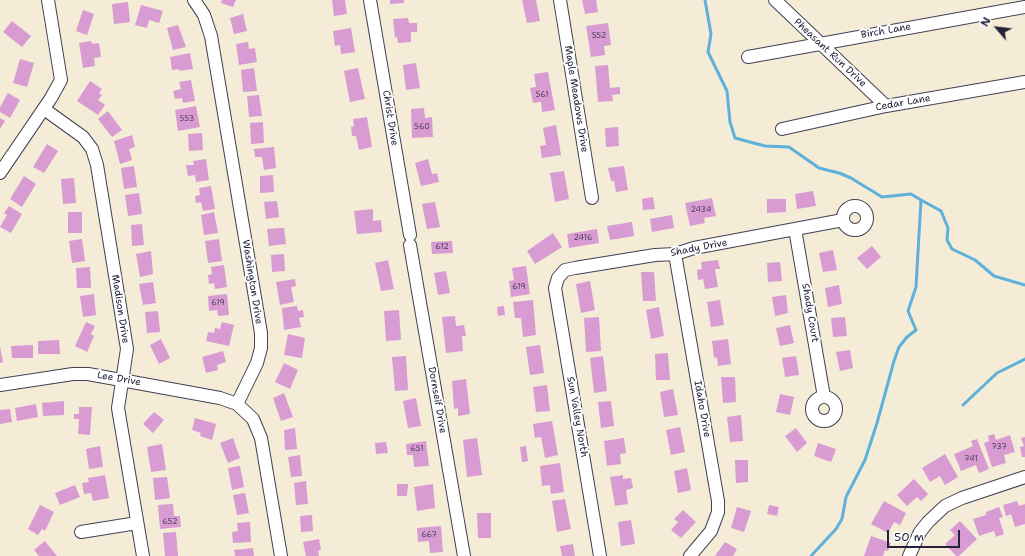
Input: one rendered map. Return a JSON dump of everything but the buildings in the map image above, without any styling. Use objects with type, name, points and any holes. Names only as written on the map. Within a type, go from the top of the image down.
[{"type":"street","points":[[0,172],[59,85],[61,75],[48,0]]},
{"type":"street","name":"Washington Drive","points":[[194,0],[204,15],[211,36],[261,333],[257,364],[237,404]]},
{"type":"street","name":"Christ Drive","points":[[370,0],[410,240]]},
{"type":"street","name":"Maple Meadows Drive","points":[[560,0],[592,198]]},
{"type":"street","name":"Pheasant Run Drive","points":[[775,0],[886,106]]},
{"type":"street","name":"Birch Lane","points":[[748,57],[1025,7]]},
{"type":"street","name":"Cedar Lane","points":[[782,129],[886,106],[1025,82]]},
{"type":"street","name":"Madison Drive","points":[[44,109],[83,137],[95,156],[126,345],[126,357],[118,408],[143,556]]},
{"type":"street","name":"Shady Drive","points":[[558,278],[565,270],[655,255],[675,254],[694,248],[843,220]]},
{"type":"street","name":"Shady Court","points":[[795,229],[824,397]]},
{"type":"street","name":"Dornseif Drive","points":[[410,240],[464,556]]},
{"type":"street","name":"Idaho Drive","points":[[675,254],[718,502],[718,512],[711,531],[690,556]]},
{"type":"street","name":"Sun Valley North","points":[[558,278],[555,288],[600,556]]},
{"type":"street","name":"Lee Drive","points":[[0,385],[73,374],[95,375],[220,398],[237,404]]},
{"type":"street","points":[[237,404],[252,419],[261,438],[281,556]]},
{"type":"street","points":[[909,556],[920,532],[945,506],[962,498],[1025,477]]},
{"type":"street","points":[[81,532],[137,523]]},
{"type":"waterway","points":[[705,0],[711,34],[708,52],[727,91],[730,122],[735,138],[765,146],[789,147],[819,168],[851,178],[882,197],[911,194],[921,200],[916,287],[908,311],[916,330],[907,337],[899,347],[865,460],[846,497],[842,519],[836,529],[811,556]]},
{"type":"waterway","points":[[921,200],[941,211],[948,228],[947,240],[952,249],[975,260],[994,276],[1025,285]]},
{"type":"waterway","points":[[963,405],[997,373],[1025,359]]}]
